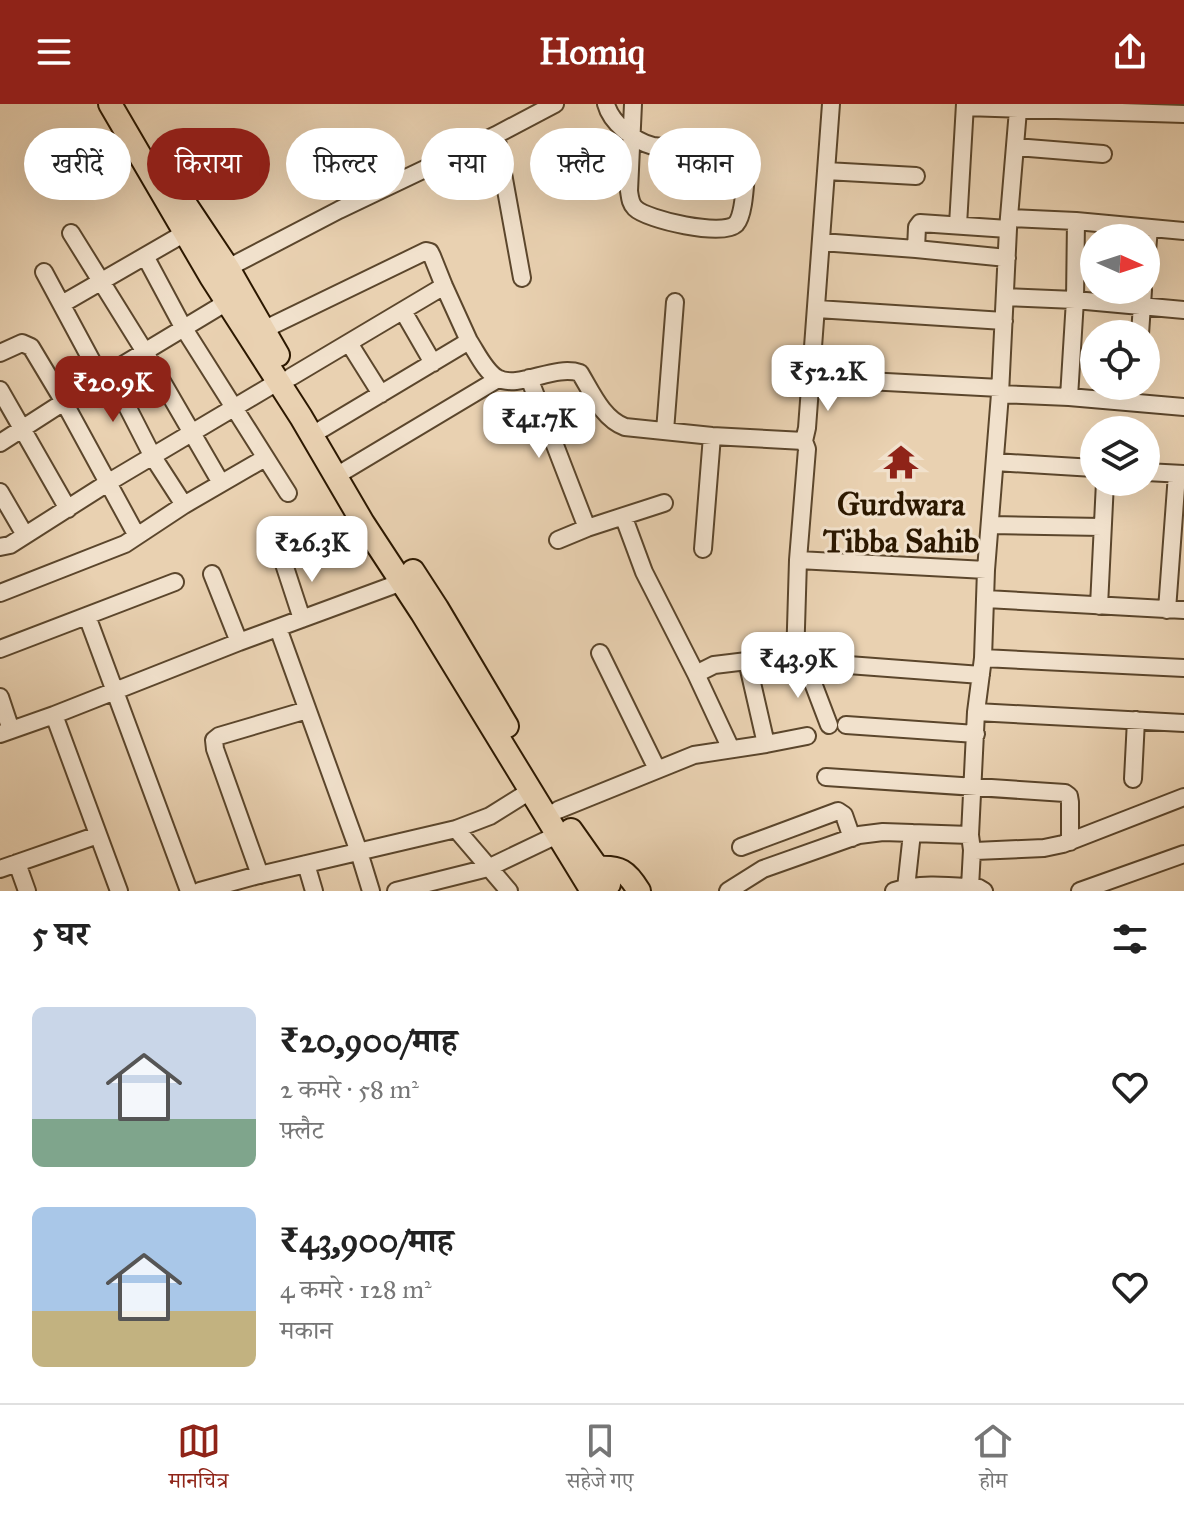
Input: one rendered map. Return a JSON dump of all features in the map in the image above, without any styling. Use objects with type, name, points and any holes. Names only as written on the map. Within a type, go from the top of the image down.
[{"type":"highway","points":[[110,104],[185,233],[220,272],[263,330],[285,379],[342,473],[378,519],[437,608],[558,810],[615,887]]},
{"type":"highway","points":[[124,104],[168,176],[220,272],[227,302],[322,429],[363,523],[557,835],[615,887]]},
{"type":"street","points":[[509,128],[555,104]]},
{"type":"street","points":[[606,104],[612,118],[624,128]]},
{"type":"street","points":[[631,128],[633,104]]},
{"type":"street","points":[[831,104],[817,309],[804,441],[807,449],[798,560],[800,661],[837,725],[976,734]]},
{"type":"street","points":[[958,225],[965,106],[1184,114]]},
{"type":"street","points":[[912,833],[900,889],[925,886],[977,889],[971,842],[972,786],[1018,110]]},
{"type":"street","points":[[631,134],[642,143],[653,146],[745,157],[747,164],[741,213],[734,226],[717,230],[695,227],[649,216],[634,207],[629,191],[631,134]]},
{"type":"street","points":[[1015,147],[1103,154]]},
{"type":"street","points":[[220,272],[421,171]]},
{"type":"street","points":[[826,171],[916,176]]},
{"type":"street","points":[[508,200],[522,278]]},
{"type":"street","points":[[916,249],[920,223],[958,225],[1076,221],[1107,224]]},
{"type":"street","points":[[1069,397],[1076,221]]},
{"type":"street","points":[[1160,229],[1184,231]]},
{"type":"street","points":[[71,233],[221,483]]},
{"type":"street","points":[[62,304],[185,233]]},
{"type":"street","points":[[821,242],[1007,258]]},
{"type":"street","points":[[263,330],[426,251],[432,256],[469,341],[498,379],[508,381],[573,371],[580,373],[600,405],[616,423],[625,427],[804,441]]},
{"type":"street","points":[[145,256],[183,327],[288,493]]},
{"type":"street","points":[[44,272],[184,505]]},
{"type":"street","points":[[0,547],[10,545],[233,408],[444,286]]},
{"type":"street","points":[[1005,297],[1080,300]]},
{"type":"street","points":[[0,443],[227,302]]},
{"type":"street","points":[[665,431],[675,302]]},
{"type":"street","points":[[1160,303],[1184,310]]},
{"type":"street","points":[[817,309],[1004,321]]},
{"type":"street","points":[[403,311],[433,363]]},
{"type":"street","points":[[322,429],[469,341]]},
{"type":"street","points":[[0,353],[22,343],[31,347],[137,536]]},
{"type":"street","points":[[349,343],[381,394]]},
{"type":"street","points":[[529,378],[587,528]]},
{"type":"street","points":[[810,378],[1080,397]]},
{"type":"street","points":[[342,473],[498,379]]},
{"type":"street","points":[[0,390],[68,509]]},
{"type":"street","points":[[1158,400],[1184,407]]},
{"type":"street","points":[[703,549],[712,436]]},
{"type":"street","points":[[0,593],[114,548],[265,458]]},
{"type":"street","points":[[995,462],[1080,467]]},
{"type":"street","points":[[986,599],[1176,610],[1181,474],[1160,473]]},
{"type":"street","points":[[0,492],[25,535]]},
{"type":"street","points":[[1099,606],[1104,496]]},
{"type":"street","points":[[558,540],[664,503]]},
{"type":"street","points":[[624,518],[644,572],[731,749]]},
{"type":"street","points":[[991,525],[1102,527]]},
{"type":"street","points":[[798,560],[986,570]]},
{"type":"street","points":[[283,561],[302,619]]},
{"type":"street","points":[[212,574],[239,642]]},
{"type":"street","points":[[0,649],[175,582]]},
{"type":"street","points":[[0,697],[6,732],[402,582]]},
{"type":"street","points":[[87,616],[189,891]]},
{"type":"street","points":[[278,628],[371,891]]},
{"type":"street","points":[[600,653],[657,769]]},
{"type":"street","points":[[696,674],[714,665],[747,661],[1184,668]]},
{"type":"street","points":[[747,661],[766,744]]},
{"type":"street","points":[[258,880],[214,740],[307,710]]},
{"type":"street","points":[[976,712],[1184,723]]},
{"type":"street","points":[[54,715],[119,891]]},
{"type":"street","points":[[1133,779],[1136,720]]},
{"type":"street","points":[[558,810],[701,753],[807,736]]},
{"type":"street","points":[[826,777],[1065,793],[1070,802],[1070,842]]},
{"type":"street","points":[[200,891],[258,880],[306,864],[456,829],[490,816],[530,791]]},
{"type":"street","points":[[728,891],[763,869],[852,838],[883,832],[912,833],[1044,848],[1070,842],[1184,797]]},
{"type":"street","points":[[741,847],[838,811],[844,815],[852,838]]},
{"type":"street","points":[[456,829],[509,891]]},
{"type":"street","points":[[0,869],[98,835]]},
{"type":"street","points":[[396,891],[488,868],[557,835]]},
{"type":"street","points":[[1080,891],[1184,854]]},
{"type":"street","points":[[17,863],[27,891]]},
{"type":"street","points":[[306,864],[314,891]]},
{"type":"place","name":"Gurdwara Tibba Sahib","points":[[901,462]]}]
